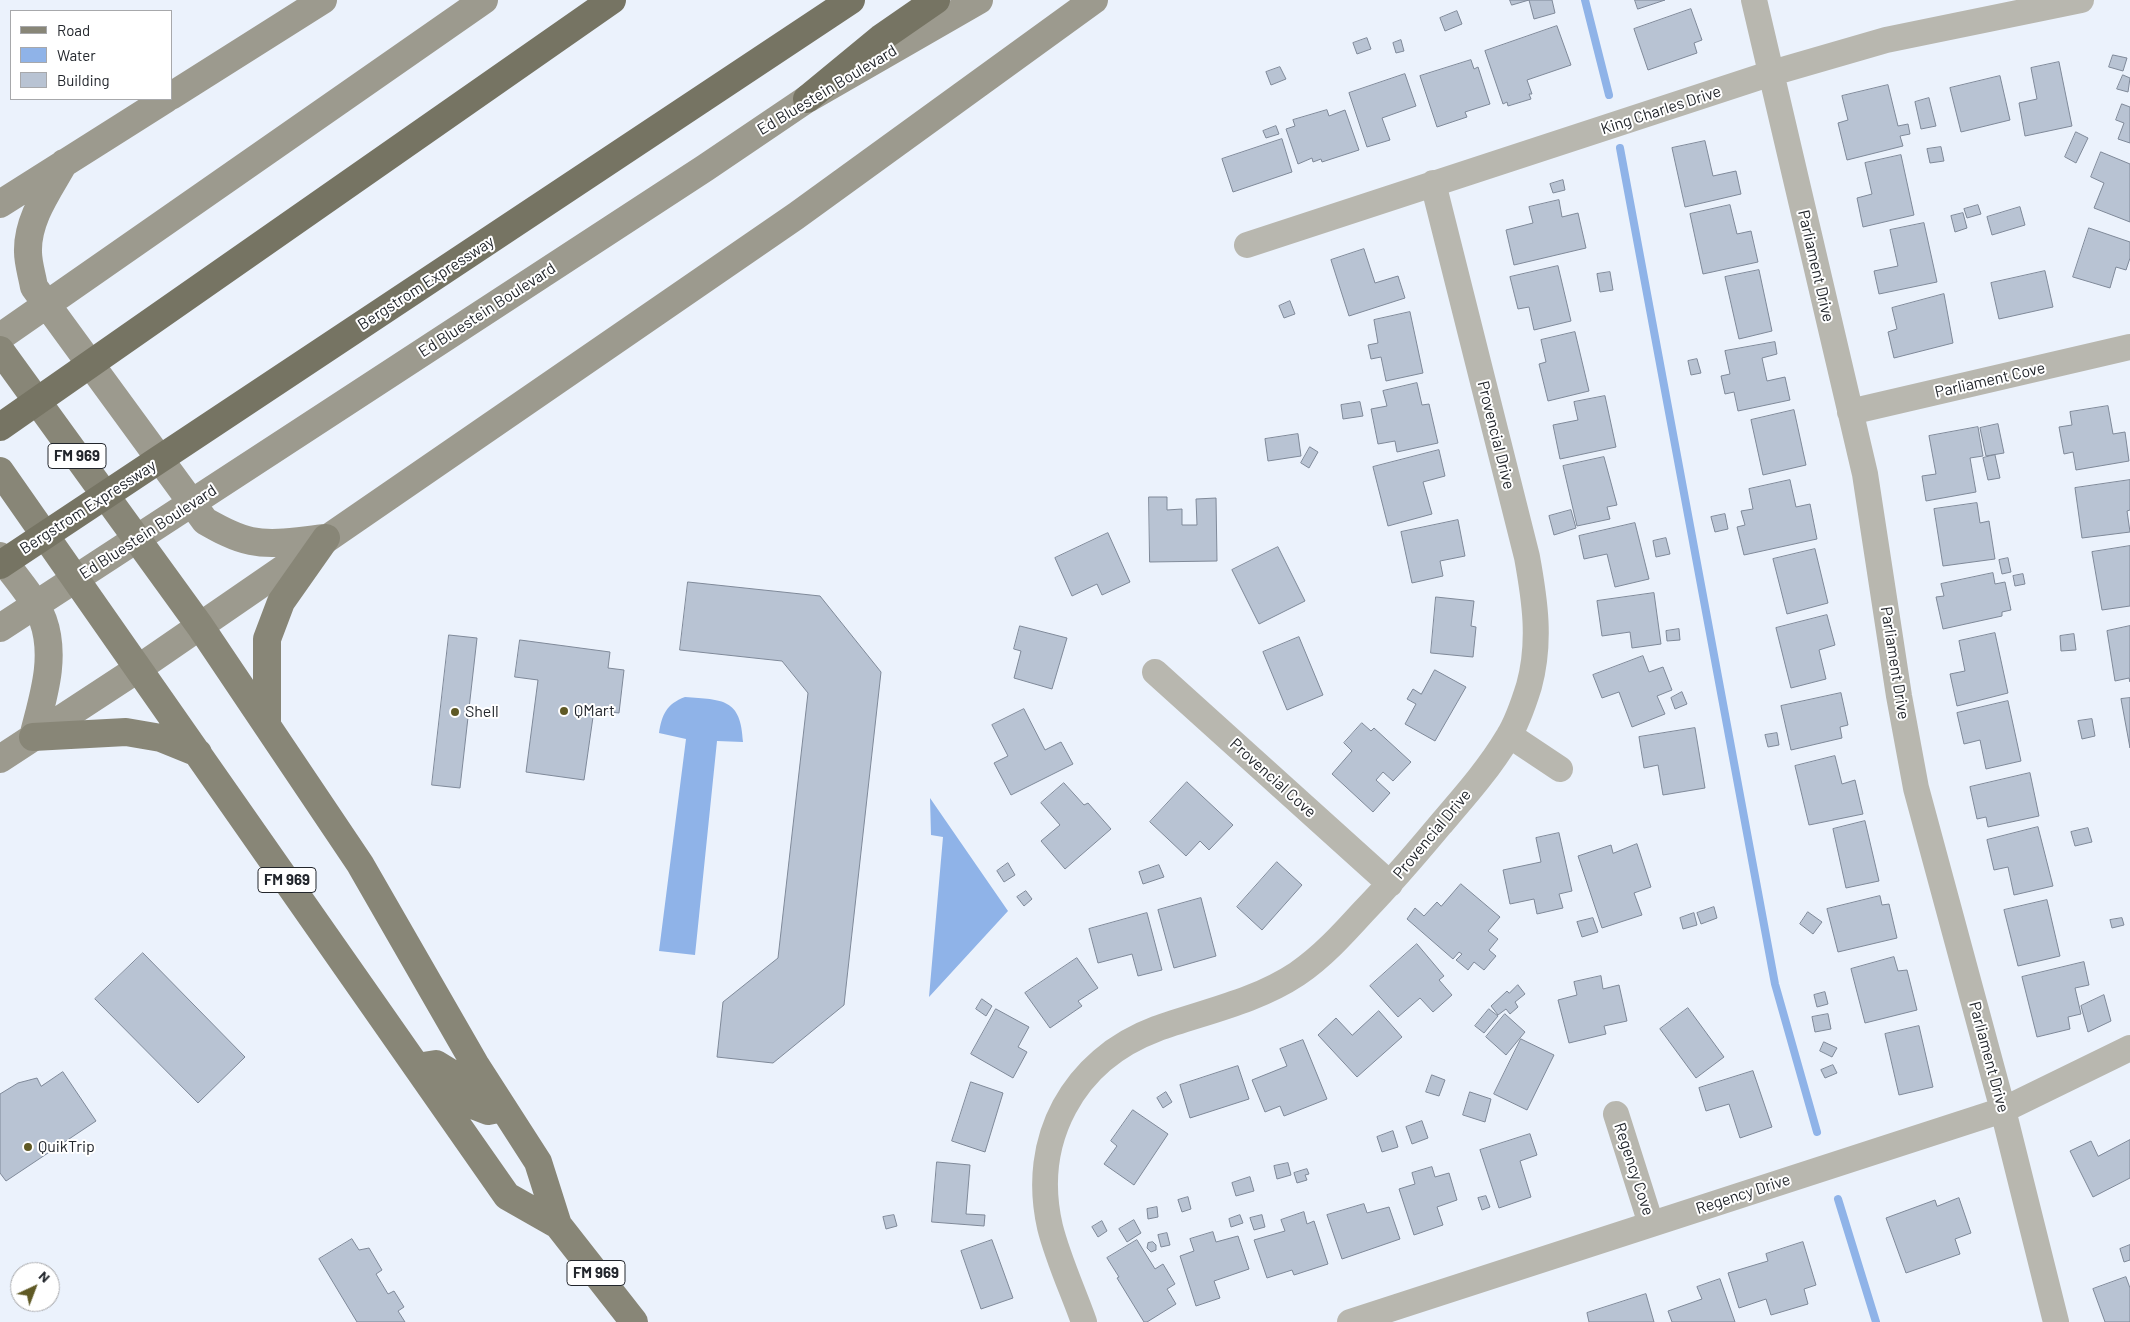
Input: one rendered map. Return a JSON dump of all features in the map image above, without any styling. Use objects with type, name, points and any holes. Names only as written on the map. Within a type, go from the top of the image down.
[{"type":"highway","points":[[571,28],[596,0]]},
{"type":"highway","points":[[0,426],[434,126],[612,0]]},
{"type":"highway","name":"Bergstrom Expressway","points":[[0,565],[851,0]]},
{"type":"highway","points":[[807,99],[881,38],[936,0]]},
{"type":"main road","points":[[172,95],[323,0]]},
{"type":"main road","points":[[0,337],[484,0]]},
{"type":"main road","name":"Ed Bluestein Boulevard","points":[[0,628],[697,174],[807,99],[979,0]]},
{"type":"main road","points":[[0,759],[139,668],[796,216],[1094,0]]},
{"type":"main road","points":[[0,204],[164,100]]},
{"type":"main road","points":[[64,163],[38,208],[30,230],[28,252],[34,286],[204,521],[225,532],[251,541],[268,542],[326,538]]},
{"type":"main road","name":"FM 969","points":[[0,350],[200,626],[360,864],[475,1064],[538,1162],[558,1225],[634,1322]]},
{"type":"main road","name":"FM 969","points":[[0,471],[508,1196],[558,1225]]},
{"type":"main road","points":[[267,725],[267,639],[281,602],[326,538]]},
{"type":"main road","points":[[0,556],[43,620],[48,676],[33,737]]},
{"type":"main road","points":[[33,737],[126,732],[161,738],[198,753]]},
{"type":"main road","points":[[417,1066],[436,1064],[449,1072],[475,1106],[488,1111],[503,1108]]},
{"type":"street","name":"Parliament Drive","points":[[1754,0],[1865,474],[1899,696],[1916,788],[2003,1110],[2056,1322]]},
{"type":"street","name":"King Charles Drive","points":[[1248,245],[1772,73],[1886,40],[2081,0]]},
{"type":"street","name":"Provencial Drive","points":[[1084,1322],[1050,1227],[1045,1186],[1048,1148],[1061,1110],[1087,1073],[1117,1050],[1154,1030],[1250,998],[1297,974],[1337,939],[1390,884],[1458,805],[1509,736],[1529,687],[1537,649],[1535,601],[1527,557],[1433,183]]},
{"type":"street","name":"Parliament Cove","points":[[1850,412],[2130,347]]},
{"type":"street","name":"Provencial Cove","points":[[1156,672],[1390,884]]},
{"type":"street","points":[[1509,736],[1560,769]]},
{"type":"street","name":"Regency Drive","points":[[1350,1322],[2003,1110],[2130,1048]]},
{"type":"street","name":"Regency Cove","points":[[1616,1114],[1651,1224]]},
{"type":"water","points":[[685,697],[720,701],[734,709],[741,728],[743,742],[717,741],[695,955],[659,951],[686,739],[659,733],[666,711],[673,703]]},
{"type":"water","points":[[930,798],[1008,911],[929,997],[943,837],[931,835]]},
{"type":"building","points":[[1510,0],[1529,0],[1512,5]]},
{"type":"building","points":[[1529,0],[1552,0],[1555,13],[1534,19]]},
{"type":"building","points":[[1635,0],[1665,0],[1638,9]]},
{"type":"building","points":[[1691,9],[1702,40],[1694,43],[1697,53],[1648,70],[1634,29]]},
{"type":"building","points":[[1457,11],[1462,24],[1445,31],[1440,18]]},
{"type":"building","points":[[1557,26],[1571,65],[1527,80],[1532,94],[1529,94],[1531,99],[1508,106],[1507,102],[1503,104],[1485,51]]},
{"type":"building","points":[[1367,38],[1371,49],[1357,54],[1353,43]]},
{"type":"building","points":[[1401,40],[1404,51],[1396,53],[1393,43]]},
{"type":"building","points":[[2113,55],[2127,58],[2123,71],[2109,67]]},
{"type":"building","points":[[1471,60],[1474,69],[1478,67],[1490,104],[1465,112],[1467,117],[1437,127],[1420,76]]},
{"type":"building","points":[[2059,62],[2072,126],[2025,136],[2019,103],[2037,99],[2031,68]]},
{"type":"building","points":[[1280,67],[1286,79],[1271,85],[1266,72]]},
{"type":"building","points":[[1405,74],[1416,106],[1382,118],[1390,140],[1367,147],[1349,93]]},
{"type":"building","points":[[2123,75],[2130,78],[2128,92],[2117,89]]},
{"type":"building","points":[[2000,76],[2010,120],[1961,132],[1950,88]]},
{"type":"building","points":[[1888,85],[1898,126],[1908,124],[1910,134],[1900,136],[1903,146],[1847,160],[1838,123],[1848,120],[1842,96]]},
{"type":"building","points":[[1929,98],[1936,126],[1921,129],[1915,102]]},
{"type":"building","points":[[2122,104],[2130,107],[2130,143],[2118,139],[2124,123],[2116,120]]},
{"type":"building","points":[[1327,110],[1329,116],[1345,110],[1359,150],[1322,162],[1321,159],[1313,162],[1312,158],[1298,164],[1286,129],[1295,126],[1293,120]]},
{"type":"building","points":[[1276,126],[1279,134],[1266,138],[1263,131]]},
{"type":"building","points":[[2076,132],[2088,138],[2076,163],[2065,157]]},
{"type":"building","points":[[1282,139],[1292,172],[1233,192],[1222,159]]},
{"type":"building","points":[[1705,141],[1713,176],[1736,171],[1741,194],[1685,207],[1672,148]]},
{"type":"building","points":[[1941,147],[1944,161],[1930,163],[1927,149]]},
{"type":"building","points":[[2101,152],[2130,164],[2130,222],[2094,208],[2104,183],[2091,177]]},
{"type":"building","points":[[1901,155],[1914,215],[1863,227],[1857,198],[1872,194],[1865,163]]},
{"type":"building","points":[[1563,180],[1565,190],[1553,193],[1550,184]]},
{"type":"building","points":[[1559,200],[1562,217],[1578,213],[1586,248],[1514,265],[1506,230],[1533,223],[1529,207]]},
{"type":"building","points":[[1730,205],[1737,234],[1751,231],[1758,262],[1703,274],[1690,214]]},
{"type":"building","points":[[1978,205],[1981,214],[1967,218],[1964,209]]},
{"type":"building","points":[[2020,207],[2025,225],[1992,235],[1987,217]]},
{"type":"building","points":[[1963,213],[1967,228],[1955,232],[1951,216]]},
{"type":"building","points":[[1924,223],[1937,282],[1879,294],[1874,271],[1898,266],[1890,230]]},
{"type":"building","points":[[2089,228],[2130,242],[2130,258],[2126,270],[2116,267],[2110,288],[2073,277]]},
{"type":"building","points":[[1364,249],[1375,283],[1398,276],[1405,298],[1349,316],[1331,260]]},
{"type":"building","points":[[1558,266],[1571,321],[1534,330],[1529,307],[1518,309],[1510,277]]},
{"type":"building","points":[[1759,270],[1772,331],[1739,339],[1725,277]]},
{"type":"building","points":[[2045,271],[2053,307],[1999,319],[1991,283]]},
{"type":"building","points":[[1610,272],[1613,290],[1600,292],[1597,274]]},
{"type":"building","points":[[1944,294],[1953,343],[1894,358],[1888,332],[1897,329],[1892,308]]},
{"type":"building","points":[[1290,301],[1295,314],[1284,318],[1279,306]]},
{"type":"building","points":[[1410,312],[1423,373],[1386,381],[1381,357],[1371,359],[1368,345],[1378,343],[1374,320]]},
{"type":"building","points":[[1575,332],[1589,391],[1548,401],[1539,364],[1546,362],[1541,340]]},
{"type":"building","points":[[1775,342],[1777,354],[1762,358],[1767,381],[1785,377],[1790,400],[1738,411],[1734,392],[1725,394],[1721,376],[1730,374],[1725,351]]},
{"type":"building","points":[[1697,359],[1701,373],[1691,375],[1688,361]]},
{"type":"building","points":[[1417,383],[1422,405],[1429,404],[1438,443],[1397,452],[1395,441],[1378,444],[1371,409],[1387,406],[1383,391]]},
{"type":"building","points":[[1605,396],[1616,447],[1560,459],[1553,425],[1578,420],[1574,402]]},
{"type":"building","points":[[1360,402],[1363,416],[1343,419],[1341,405]]},
{"type":"building","points":[[2108,406],[2113,434],[2125,432],[2129,461],[2076,470],[2073,452],[2064,454],[2059,427],[2072,425],[2070,412]]},
{"type":"building","points":[[1794,410],[1806,465],[1763,475],[1751,420]]},
{"type":"building","points":[[1998,424],[2004,453],[1986,456],[1980,428]]},
{"type":"building","points":[[1978,427],[1983,456],[1970,458],[1976,492],[1926,501],[1922,476],[1936,474],[1929,436]]},
{"type":"building","points":[[1298,434],[1301,456],[1268,461],[1265,439]]},
{"type":"building","points":[[1310,447],[1318,452],[1309,468],[1301,463]]},
{"type":"building","points":[[1439,450],[1445,476],[1423,482],[1432,514],[1388,526],[1373,467]]},
{"type":"building","points":[[1995,455],[2000,478],[1988,480],[1983,458]]},
{"type":"building","points":[[1604,457],[1617,505],[1607,507],[1610,519],[1577,526],[1563,466]]},
{"type":"building","points":[[1790,480],[1796,507],[1810,504],[1817,539],[1744,555],[1737,527],[1745,525],[1741,511],[1753,509],[1749,489]]},
{"type":"building","points":[[2130,480],[2130,510],[2127,511],[2130,532],[2082,538],[2075,488]]},
{"type":"building","points":[[1149,497],[1167,497],[1167,510],[1182,509],[1182,525],[1197,525],[1196,499],[1216,498],[1217,561],[1150,562]]},
{"type":"building","points":[[1977,503],[1980,523],[1989,521],[1995,559],[1943,566],[1934,509]]},
{"type":"building","points":[[1571,510],[1576,528],[1554,535],[1549,516]]},
{"type":"building","points":[[1725,514],[1728,529],[1715,532],[1711,517]]},
{"type":"building","points":[[1458,520],[1465,556],[1440,561],[1443,576],[1412,583],[1401,532]]},
{"type":"building","points":[[1635,523],[1649,579],[1615,587],[1607,554],[1584,559],[1579,536]]},
{"type":"building","points":[[1108,533],[1130,582],[1102,595],[1097,584],[1072,596],[1055,558]]},
{"type":"building","points":[[1666,538],[1670,554],[1656,557],[1653,541]]},
{"type":"building","points":[[2130,546],[2130,606],[2102,610],[2092,552]]},
{"type":"building","points":[[1278,547],[1305,601],[1259,624],[1232,570]]},
{"type":"building","points":[[1815,549],[1828,603],[1787,614],[1773,559]]},
{"type":"building","points":[[2008,558],[2011,572],[2002,574],[1999,560]]},
{"type":"building","points":[[1993,573],[1995,584],[2005,582],[2011,610],[2002,612],[2002,616],[1943,629],[1936,597],[1944,596],[1941,584]]},
{"type":"building","points":[[2023,574],[2025,584],[2015,586],[2013,576]]},
{"type":"building","points":[[688,582],[820,596],[881,672],[844,1005],[773,1063],[717,1057],[723,1002],[778,958],[808,693],[782,661],[680,650]]},
{"type":"building","points":[[1654,593],[1661,644],[1632,648],[1630,632],[1602,636],[1597,601]]},
{"type":"building","points":[[1436,597],[1474,601],[1471,626],[1476,627],[1473,657],[1431,653]]},
{"type":"building","points":[[1827,615],[1835,645],[1819,650],[1826,679],[1791,688],[1776,628]]},
{"type":"building","points":[[1020,626],[1067,638],[1052,689],[1014,678],[1021,651],[1014,649]]},
{"type":"building","points":[[2130,626],[2130,682],[2129,678],[2115,681],[2107,631]]},
{"type":"building","points":[[1679,629],[1680,640],[1667,641],[1666,631]]},
{"type":"building","points":[[1995,633],[2008,693],[1957,706],[1950,674],[1965,671],[1959,641]]},
{"type":"building","points":[[2074,634],[2076,650],[2061,651],[2060,636]]},
{"type":"building","name":"Shell","points":[[449,635],[477,638],[460,788],[432,785]]},
{"type":"building","points":[[1299,637],[1323,695],[1287,710],[1263,652]]},
{"type":"building","name":"QMart","points":[[520,640],[610,652],[608,668],[624,670],[619,713],[594,710],[584,780],[526,772],[538,680],[515,677]]},
{"type":"building","points":[[1643,656],[1649,672],[1663,667],[1672,690],[1657,696],[1665,714],[1632,727],[1619,692],[1602,698],[1593,675]]},
{"type":"building","points":[[1435,670],[1466,687],[1435,741],[1405,724],[1416,704],[1407,699],[1413,689],[1421,694]]},
{"type":"building","points":[[1682,692],[1687,704],[1675,709],[1671,698]]},
{"type":"building","points":[[1841,693],[1848,725],[1840,727],[1842,738],[1791,750],[1781,706]]},
{"type":"building","points":[[2130,698],[2130,748],[2121,699]]},
{"type":"building","points":[[2008,701],[2021,761],[1986,769],[1980,740],[1964,744],[1957,713]]},
{"type":"building","points":[[1024,709],[1045,750],[1061,742],[1073,764],[1011,795],[994,763],[1008,756],[992,725]]},
{"type":"building","points":[[2092,719],[2095,736],[2082,739],[2078,721]]},
{"type":"building","points":[[1362,723],[1371,731],[1374,728],[1411,762],[1393,781],[1383,772],[1376,780],[1390,793],[1373,812],[1332,774],[1352,751],[1344,743]]},
{"type":"building","points":[[1695,728],[1705,788],[1663,795],[1658,765],[1644,768],[1639,737]]},
{"type":"building","points":[[1777,733],[1779,745],[1768,747],[1765,735]]},
{"type":"building","points":[[1835,756],[1842,784],[1855,780],[1863,814],[1809,825],[1795,766]]},
{"type":"building","points":[[2030,773],[2039,816],[1988,827],[1986,817],[1977,819],[1970,787]]},
{"type":"building","points":[[1187,782],[1233,825],[1209,850],[1200,841],[1186,856],[1150,822]]},
{"type":"building","points":[[1064,783],[1084,805],[1088,803],[1111,829],[1065,869],[1041,841],[1060,825],[1041,803]]},
{"type":"building","points":[[1865,821],[1879,881],[1846,888],[1833,829]]},
{"type":"building","points":[[2038,827],[2053,886],[2014,895],[2008,867],[1994,870],[1987,840]]},
{"type":"building","points":[[2088,828],[2092,842],[2075,846],[2071,832]]},
{"type":"building","points":[[1559,833],[1572,891],[1559,894],[1563,908],[1537,914],[1534,899],[1510,904],[1503,870],[1541,862],[1536,838]]},
{"type":"building","points":[[1637,844],[1651,887],[1634,893],[1642,915],[1602,928],[1578,856],[1611,845],[1613,853]]},
{"type":"building","points":[[1277,862],[1302,885],[1262,930],[1237,907]]},
{"type":"building","points":[[1008,863],[1015,875],[1004,882],[997,871]]},
{"type":"building","points":[[1159,865],[1164,877],[1143,884],[1139,872]]},
{"type":"building","points":[[1461,884],[1500,917],[1488,931],[1498,939],[1489,950],[1496,956],[1484,970],[1474,962],[1468,970],[1456,960],[1462,954],[1459,952],[1453,959],[1407,919],[1415,908],[1424,916],[1437,902],[1441,906]]},
{"type":"building","points":[[1026,891],[1032,899],[1024,906],[1017,897]]},
{"type":"building","points":[[1880,896],[1882,905],[1889,904],[1897,938],[1838,952],[1827,909]]},
{"type":"building","points":[[1201,898],[1216,956],[1174,968],[1158,910]]},
{"type":"building","points":[[2047,900],[2060,956],[2018,966],[2004,910]]},
{"type":"building","points":[[1714,907],[1717,918],[1701,924],[1697,913]]},
{"type":"building","points":[[1808,912],[1822,922],[1813,934],[1800,924]]},
{"type":"building","points":[[1147,913],[1162,970],[1138,976],[1132,954],[1098,963],[1089,929]]},
{"type":"building","points":[[1694,913],[1697,925],[1683,929],[1680,918]]},
{"type":"building","points":[[1593,918],[1598,932],[1582,937],[1577,922]]},
{"type":"building","points":[[2122,918],[2124,925],[2112,928],[2110,920]]},
{"type":"building","points":[[1417,944],[1444,976],[1439,980],[1452,995],[1433,1012],[1420,998],[1398,1017],[1370,986]]},
{"type":"building","points":[[143,953],[245,1057],[198,1103],[95,999]]},
{"type":"building","points":[[1894,957],[1898,971],[1907,970],[1917,1010],[1865,1023],[1851,969]]},
{"type":"building","points":[[1077,958],[1098,988],[1078,1001],[1082,1006],[1050,1028],[1025,993]]},
{"type":"building","points":[[2084,962],[2089,985],[2075,988],[2081,1014],[2068,1017],[2070,1029],[2037,1037],[2022,977]]},
{"type":"building","points":[[1601,976],[1603,989],[1619,985],[1627,1021],[1604,1026],[1606,1034],[1569,1043],[1558,1000],[1577,995],[1574,982]]},
{"type":"building","points":[[1518,985],[1525,994],[1515,1002],[1518,1007],[1510,1014],[1506,1009],[1498,1015],[1491,1006],[1507,991],[1509,993]]},
{"type":"building","points":[[1825,992],[1828,1004],[1817,1007],[1814,995]]},
{"type":"building","points":[[2104,995],[2111,1021],[2088,1032],[2081,1006]]},
{"type":"building","points":[[982,999],[992,1006],[986,1016],[976,1009]]},
{"type":"building","points":[[1688,1008],[1724,1057],[1696,1078],[1660,1029]]},
{"type":"building","points":[[996,1009],[1029,1027],[1018,1047],[1027,1052],[1013,1078],[971,1054]]},
{"type":"building","points":[[1489,1009],[1498,1016],[1484,1033],[1475,1026]]},
{"type":"building","points":[[1379,1011],[1402,1037],[1357,1077],[1318,1035],[1336,1018],[1352,1035]]},
{"type":"building","points":[[1505,1014],[1525,1032],[1506,1055],[1486,1037]]},
{"type":"building","points":[[1828,1014],[1831,1029],[1815,1032],[1812,1017]]},
{"type":"building","points":[[1919,1026],[1933,1087],[1899,1095],[1885,1034]]},
{"type":"building","points":[[1521,1039],[1554,1055],[1527,1110],[1494,1094]]},
{"type":"building","points":[[1303,1040],[1327,1099],[1284,1116],[1280,1106],[1265,1112],[1252,1080],[1287,1066],[1280,1049]]},
{"type":"building","points":[[1824,1042],[1837,1048],[1832,1057],[1820,1051]]},
{"type":"building","points":[[1833,1065],[1837,1073],[1825,1078],[1821,1070]]},
{"type":"building","points":[[1238,1066],[1249,1099],[1190,1118],[1180,1085]]},
{"type":"building","points":[[1753,1071],[1772,1127],[1740,1138],[1729,1104],[1706,1111],[1699,1088]]},
{"type":"building","name":"QuikTrip","points":[[63,1072],[96,1121],[6,1181],[0,1173],[0,1094],[18,1083],[37,1078],[41,1086]]},
{"type":"building","points":[[1432,1075],[1445,1080],[1439,1096],[1426,1092]]},
{"type":"building","points":[[971,1082],[1003,1093],[985,1152],[952,1141]]},
{"type":"building","points":[[1166,1092],[1172,1102],[1163,1108],[1157,1098]]},
{"type":"building","points":[[1470,1092],[1491,1099],[1485,1122],[1463,1115]]},
{"type":"building","points":[[1133,1110],[1168,1134],[1134,1185],[1104,1164],[1117,1146],[1111,1141]]},
{"type":"building","points":[[1422,1121],[1428,1138],[1412,1144],[1406,1127]]},
{"type":"building","points":[[1393,1131],[1398,1147],[1382,1152],[1377,1137]]},
{"type":"building","points":[[1530,1134],[1537,1155],[1520,1161],[1531,1197],[1499,1208],[1480,1150]]},
{"type":"building","points":[[2130,1140],[2130,1178],[2093,1197],[2070,1151],[2091,1141],[2098,1156]]},
{"type":"building","points":[[937,1162],[970,1165],[966,1214],[985,1215],[984,1226],[932,1222]]},
{"type":"building","points":[[1288,1163],[1291,1175],[1277,1179],[1274,1166]]},
{"type":"building","points":[[1432,1167],[1435,1177],[1449,1173],[1457,1200],[1437,1207],[1443,1225],[1414,1235],[1399,1189],[1415,1184],[1412,1173]]},
{"type":"building","points":[[1307,1169],[1309,1174],[1305,1175],[1307,1180],[1297,1183],[1294,1173]]},
{"type":"building","points":[[1250,1177],[1254,1191],[1236,1196],[1232,1183]]},
{"type":"building","points":[[1486,1196],[1490,1207],[1482,1210],[1478,1198]]},
{"type":"building","points":[[1188,1197],[1191,1209],[1182,1212],[1178,1200]]},
{"type":"building","points":[[1959,1198],[1971,1233],[1955,1239],[1960,1254],[1906,1273],[1886,1218],[1935,1200],[1937,1206]]},
{"type":"building","points":[[1364,1204],[1367,1213],[1389,1207],[1400,1239],[1342,1259],[1327,1215]]},
{"type":"building","points":[[1157,1207],[1158,1217],[1148,1219],[1147,1209]]},
{"type":"building","points":[[1304,1212],[1307,1224],[1314,1221],[1328,1264],[1294,1275],[1292,1270],[1267,1278],[1254,1240],[1285,1231],[1281,1220]]},
{"type":"building","points":[[894,1215],[897,1226],[886,1229],[883,1217]]},
{"type":"building","points":[[1240,1215],[1243,1223],[1231,1227],[1229,1219]]},
{"type":"building","points":[[1262,1215],[1265,1227],[1254,1230],[1250,1218]]},
{"type":"building","points":[[1134,1220],[1141,1233],[1127,1242],[1119,1229]]},
{"type":"building","points":[[1102,1221],[1107,1231],[1098,1237],[1092,1227]]},
{"type":"building","points":[[1213,1232],[1216,1242],[1238,1236],[1249,1269],[1214,1281],[1220,1298],[1196,1306],[1180,1256],[1194,1251],[1190,1239]]},
{"type":"building","points":[[1167,1233],[1170,1245],[1161,1247],[1158,1235]]},
{"type":"building","points":[[352,1239],[359,1250],[369,1248],[382,1270],[376,1274],[388,1294],[394,1291],[404,1307],[398,1311],[405,1322],[357,1322],[319,1259]]},
{"type":"building","points":[[992,1240],[1013,1298],[981,1309],[961,1251]]},
{"type":"building","points":[[1137,1240],[1155,1269],[1163,1264],[1175,1284],[1167,1289],[1176,1304],[1147,1322],[1144,1322],[1107,1258]]},
{"type":"building","points":[[1153,1242],[1156,1245],[1156,1250],[1151,1252],[1147,1248],[1148,1243]]},
{"type":"building","points":[[1803,1242],[1816,1285],[1804,1289],[1808,1304],[1771,1315],[1766,1299],[1739,1308],[1728,1273],[1768,1261],[1766,1254]]},
{"type":"building","points":[[2130,1245],[2130,1260],[2124,1262],[2120,1249]]},
{"type":"building","points":[[2126,1277],[2130,1288],[2130,1322],[2105,1322],[2093,1289]]},
{"type":"building","points":[[1720,1279],[1735,1322],[1672,1322],[1668,1311],[1702,1299],[1697,1287]]},
{"type":"building","points":[[1646,1294],[1654,1322],[1589,1322],[1587,1313]]},
{"type":"waterway","points":[[1585,0],[1609,95]]},
{"type":"waterway","points":[[1620,148],[1775,984],[1817,1132]]},
{"type":"waterway","points":[[1838,1199],[1876,1322]]},
{"type":"place","name":"QMart","points":[[564,711]]},
{"type":"place","name":"Shell","points":[[455,712]]},
{"type":"place","name":"QuikTrip","points":[[28,1147]]}]
